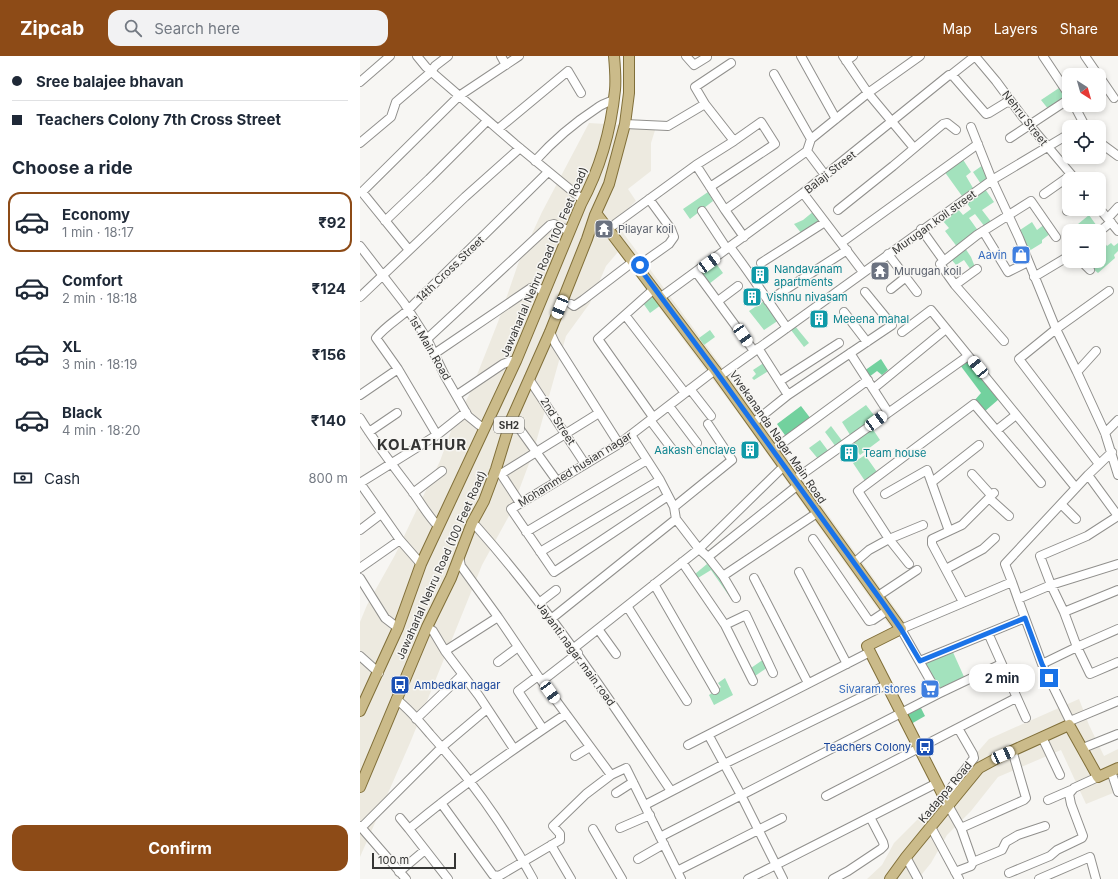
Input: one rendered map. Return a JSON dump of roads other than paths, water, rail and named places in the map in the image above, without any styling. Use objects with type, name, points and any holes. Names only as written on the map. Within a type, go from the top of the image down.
[{"type":"main road","name":"Jawaharlal Nehru Road (100 Feet Road)","points":[[361,705],[379,672],[398,628],[420,564],[516,361],[583,200],[593,181],[607,139],[614,100],[614,56]]},
{"type":"main road","name":"Jawaharlal Nehru Road (100 Feet Road)","points":[[360,787],[427,627],[451,578],[472,524],[499,472],[511,420],[550,332],[609,184],[625,124],[629,93],[629,56]]},
{"type":"main road","points":[[597,211],[633,261]]},
{"type":"main road","name":"Vivekananda Nagar Main Road","points":[[633,261],[718,373],[901,629]]},
{"type":"main road","points":[[901,629],[867,646],[946,801]]},
{"type":"main road","points":[[1070,723],[1098,776],[1114,770]]},
{"type":"main road","name":"Kadappa Road","points":[[890,879],[931,827],[946,801],[979,768],[1012,750],[1070,723]]},
{"type":"street","points":[[360,82],[390,56]]},
{"type":"street","points":[[417,56],[431,72],[535,162],[583,200]]},
{"type":"street","points":[[360,143],[391,117],[396,102],[448,56]]},
{"type":"street","points":[[501,56],[506,64]]},
{"type":"street","points":[[409,250],[361,192],[460,96],[519,56]]},
{"type":"street","points":[[686,56],[694,65],[707,57]]},
{"type":"street","points":[[801,56],[836,119]]},
{"type":"street","points":[[853,56],[844,58],[868,93],[914,148]]},
{"type":"street","points":[[725,210],[807,151],[811,139],[868,93],[920,56]]},
{"type":"street","points":[[975,56],[951,75],[984,113],[989,113],[1007,102],[1012,103]]},
{"type":"street","name":"Nehru Street","points":[[975,56],[1069,172]]},
{"type":"street","points":[[1043,56],[1062,84]]},
{"type":"street","points":[[1085,56],[1093,68]]},
{"type":"street","points":[[731,63],[695,87],[734,141]]},
{"type":"street","points":[[498,130],[568,71],[581,93]]},
{"type":"street","points":[[774,74],[811,139]]},
{"type":"street","name":"Balaji Street","points":[[661,297],[803,193],[951,75]]},
{"type":"street","points":[[1106,86],[1114,98]]},
{"type":"street","points":[[535,162],[551,144],[562,135],[598,107],[614,100]]},
{"type":"street","points":[[625,124],[668,126],[706,104]]},
{"type":"street","points":[[1010,138],[1062,104]]},
{"type":"street","points":[[385,220],[429,179],[487,120]]},
{"type":"street","points":[[609,228],[696,165],[761,122],[775,144],[710,187]]},
{"type":"street","points":[[838,210],[943,124],[947,123],[956,130]]},
{"type":"street","points":[[971,127],[992,180],[1056,329],[1105,433],[1118,474]]},
{"type":"street","name":"Murugan koil street","points":[[718,373],[756,350],[992,180],[1062,138]]},
{"type":"street","points":[[841,243],[978,144]]},
{"type":"street","points":[[1106,147],[1118,156]]},
{"type":"street","points":[[360,297],[465,197],[520,148]]},
{"type":"street","points":[[807,151],[825,175]]},
{"type":"street","points":[[696,165],[744,237]]},
{"type":"street","name":"14th Cross Street","points":[[398,369],[376,338],[385,328],[408,311],[548,172]]},
{"type":"street","points":[[1044,194],[1062,183]]},
{"type":"street","points":[[803,193],[863,272]]},
{"type":"street","points":[[571,304],[574,306],[583,300],[633,261],[669,244],[674,237],[671,229],[649,199]]},
{"type":"street","points":[[1004,341],[955,286],[940,264],[983,231],[1031,201],[1056,237]]},
{"type":"street","points":[[1106,224],[1118,206]]},
{"type":"street","points":[[702,211],[729,248],[749,271],[787,328]]},
{"type":"street","points":[[1106,216],[1118,231]]},
{"type":"street","points":[[761,263],[825,222]]},
{"type":"street","points":[[427,339],[550,225],[554,224],[570,232]]},
{"type":"street","points":[[921,230],[944,261]]},
{"type":"street","points":[[983,231],[1008,272],[1028,262]]},
{"type":"street","name":"1st Main Road","points":[[360,246],[427,339],[445,376],[468,416],[478,425],[485,428]]},
{"type":"street","points":[[768,301],[847,250]]},
{"type":"street","points":[[889,254],[917,292]]},
{"type":"street","points":[[1034,277],[1062,260]]},
{"type":"street","points":[[955,286],[977,269]]},
{"type":"street","points":[[696,272],[780,381],[788,395]]},
{"type":"street","points":[[891,288],[906,277]]},
{"type":"street","points":[[718,301],[738,286]]},
{"type":"street","points":[[434,354],[531,288],[537,287],[544,292]]},
{"type":"street","points":[[654,289],[598,339],[672,449]]},
{"type":"street","points":[[753,423],[788,395],[892,325],[865,292]]},
{"type":"street","points":[[1099,464],[1019,359],[1056,329],[1109,292]]},
{"type":"street","points":[[902,332],[931,310],[1076,488]]},
{"type":"street","points":[[844,312],[867,342]]},
{"type":"street","points":[[625,315],[688,391],[711,416]]},
{"type":"street","points":[[873,389],[946,329]]},
{"type":"street","points":[[550,332],[555,343],[619,444]]},
{"type":"street","points":[[780,381],[839,343]]},
{"type":"street","points":[[1077,372],[1096,351]]},
{"type":"street","points":[[850,353],[888,412]]},
{"type":"street","points":[[708,557],[796,482],[888,412],[968,356]]},
{"type":"street","points":[[457,395],[503,364],[516,361]]},
{"type":"street","points":[[360,395],[398,369],[437,435]]},
{"type":"street","name":"Mohammed husian nagar","points":[[526,532],[511,509],[619,444],[688,391],[718,373]]},
{"type":"street","name":"2nd Street","points":[[529,379],[585,464]]},
{"type":"street","points":[[773,450],[868,380]]},
{"type":"street","points":[[909,564],[889,539],[858,491],[974,404],[1041,483]]},
{"type":"street","points":[[669,406],[697,443]]},
{"type":"street","points":[[420,564],[400,540],[360,483],[437,435],[466,412]]},
{"type":"street","points":[[369,432],[397,413]]},
{"type":"street","points":[[520,503],[499,472],[536,454],[599,413]]},
{"type":"street","points":[[996,430],[1016,415]]},
{"type":"street","points":[[360,418],[390,464],[413,493],[432,521],[438,526]]},
{"type":"street","points":[[511,420],[519,428],[536,454],[557,481]]},
{"type":"street","points":[[1105,433],[1118,420]]},
{"type":"street","points":[[674,507],[732,460],[708,424]]},
{"type":"street","points":[[631,435],[660,480],[674,507],[676,519],[699,550],[708,557],[723,576],[736,598]]},
{"type":"street","points":[[932,482],[979,445]]},
{"type":"street","points":[[1112,452],[1088,475],[1062,505],[1005,564],[1042,664],[1070,723],[1118,701]]},
{"type":"street","points":[[647,460],[526,532],[554,572],[668,496]]},
{"type":"street","points":[[543,729],[518,691],[540,678],[576,650],[598,629],[699,550],[784,466]]},
{"type":"street","points":[[886,494],[926,470],[932,482],[949,531]]},
{"type":"street","points":[[413,493],[442,471]]},
{"type":"street","points":[[972,474],[1009,516]]},
{"type":"street","points":[[1088,475],[1118,516],[1087,536],[1040,556],[1077,647],[1090,674],[1118,662]]},
{"type":"street","points":[[540,552],[660,480]]},
{"type":"street","points":[[963,602],[932,544],[932,540],[962,525],[991,495]]},
{"type":"street","points":[[1062,505],[1076,519]]},
{"type":"street","points":[[723,576],[818,513]]},
{"type":"street","points":[[360,530],[381,514]]},
{"type":"street","points":[[551,619],[676,519]]},
{"type":"street","name":"Jayanti nagar main road","points":[[472,524],[476,526],[500,551],[576,650],[671,791]]},
{"type":"street","points":[[854,563],[869,550],[889,539],[923,525]]},
{"type":"street","points":[[946,569],[983,549],[995,538]]},
{"type":"street","points":[[813,539],[869,621],[888,610]]},
{"type":"street","points":[[360,568],[400,540]]},
{"type":"street","points":[[459,557],[461,566],[610,774]]},
{"type":"street","points":[[682,562],[726,625],[753,681]]},
{"type":"street","points":[[1018,599],[1051,585],[1118,564]]},
{"type":"street","points":[[878,596],[917,570]]},
{"type":"street","points":[[798,572],[847,664]]},
{"type":"street","points":[[360,578],[385,618],[398,628]]},
{"type":"street","points":[[754,578],[808,682]]},
{"type":"street","points":[[938,694],[901,629],[1012,582]]},
{"type":"street","points":[[654,584],[715,690]]},
{"type":"street","points":[[539,603],[556,590]]},
{"type":"street","points":[[1064,612],[1118,590]]},
{"type":"street","points":[[627,606],[687,701]]},
{"type":"street","points":[[726,625],[746,615],[773,673]]},
{"type":"street","points":[[445,651],[498,617]]},
{"type":"street","points":[[920,661],[1025,618]]},
{"type":"street","points":[[427,627],[433,631],[445,651],[479,696],[514,748]]},
{"type":"street","points":[[598,629],[616,654]]},
{"type":"street","points":[[1042,664],[1118,629]]},
{"type":"street","points":[[988,633],[1026,718]]},
{"type":"street","points":[[498,662],[518,647]]},
{"type":"street","points":[[688,745],[709,736],[808,682],[870,652]]},
{"type":"street","points":[[360,657],[379,672]]},
{"type":"street","points":[[638,859],[662,840],[741,795],[938,694],[1001,664]]},
{"type":"street","points":[[416,719],[462,675]]},
{"type":"street","points":[[646,805],[724,764],[886,685]]},
{"type":"street","points":[[826,796],[1016,698]]},
{"type":"street","points":[[396,699],[442,747],[470,781],[524,862],[533,879]]},
{"type":"street","points":[[406,879],[361,827],[442,747],[487,709]]},
{"type":"street","points":[[409,829],[514,748],[566,714]]},
{"type":"street","points":[[958,728],[974,754],[974,758],[946,801],[961,828],[973,862]]},
{"type":"street","points":[[1083,748],[1118,734]]},
{"type":"street","points":[[709,736],[741,795],[782,879]]},
{"type":"street","points":[[1042,737],[1060,775]]},
{"type":"street","points":[[575,756],[590,747]]},
{"type":"street","points":[[961,828],[1026,798],[1012,750]]},
{"type":"street","points":[[441,803],[493,875],[499,876],[552,845],[561,838],[560,834],[553,826],[558,820],[610,774],[626,768],[646,805],[681,879]]},
{"type":"street","points":[[1114,770],[1118,792]]},
{"type":"street","points":[[1048,800],[1098,776]]},
{"type":"street","points":[[616,793],[633,782]]},
{"type":"street","points":[[748,879],[937,783]]},
{"type":"street","points":[[1009,873],[1050,856],[1057,850],[1083,837],[1069,799],[1071,790]]},
{"type":"street","points":[[620,828],[650,815]]},
{"type":"street","points":[[833,879],[848,871],[884,846],[870,817]]},
{"type":"street","points":[[400,818],[448,879]]},
{"type":"street","points":[[677,871],[782,818]]},
{"type":"street","points":[[931,827],[957,876],[971,866],[973,862],[1002,850],[1006,842],[1018,835],[1045,826]]},
{"type":"street","points":[[593,829],[622,879]]},
{"type":"street","points":[[552,845],[571,879]]},
{"type":"street","points":[[399,872],[425,850]]},
{"type":"street","points":[[906,857],[918,879]]},
{"type":"street","points":[[1039,879],[1090,857],[1096,879]]},
{"type":"place","name":"Pilayar koil","points":[[604,229]]},
{"type":"place","name":"Aavin","points":[[1021,255]]},
{"type":"place","name":"Murugan koil","points":[[880,271]]},
{"type":"place","name":"Nandavanam apartments","points":[[760,275]]},
{"type":"place","name":"Vishnu nivasam","points":[[752,297]]},
{"type":"place","name":"Meeena mahal","points":[[819,319]]},
{"type":"place","name":"Aakash enclave","points":[[750,450]]},
{"type":"place","name":"Team house","points":[[849,453]]},
{"type":"place","name":"Ambedkar nagar","points":[[400,685]]},
{"type":"place","name":"Sivaram stores","points":[[930,689]]},
{"type":"place","name":"Teachers Colony","points":[[925,747]]},
{"type":"district","name":"KOLATHUR","points":[[422,445]]}]
